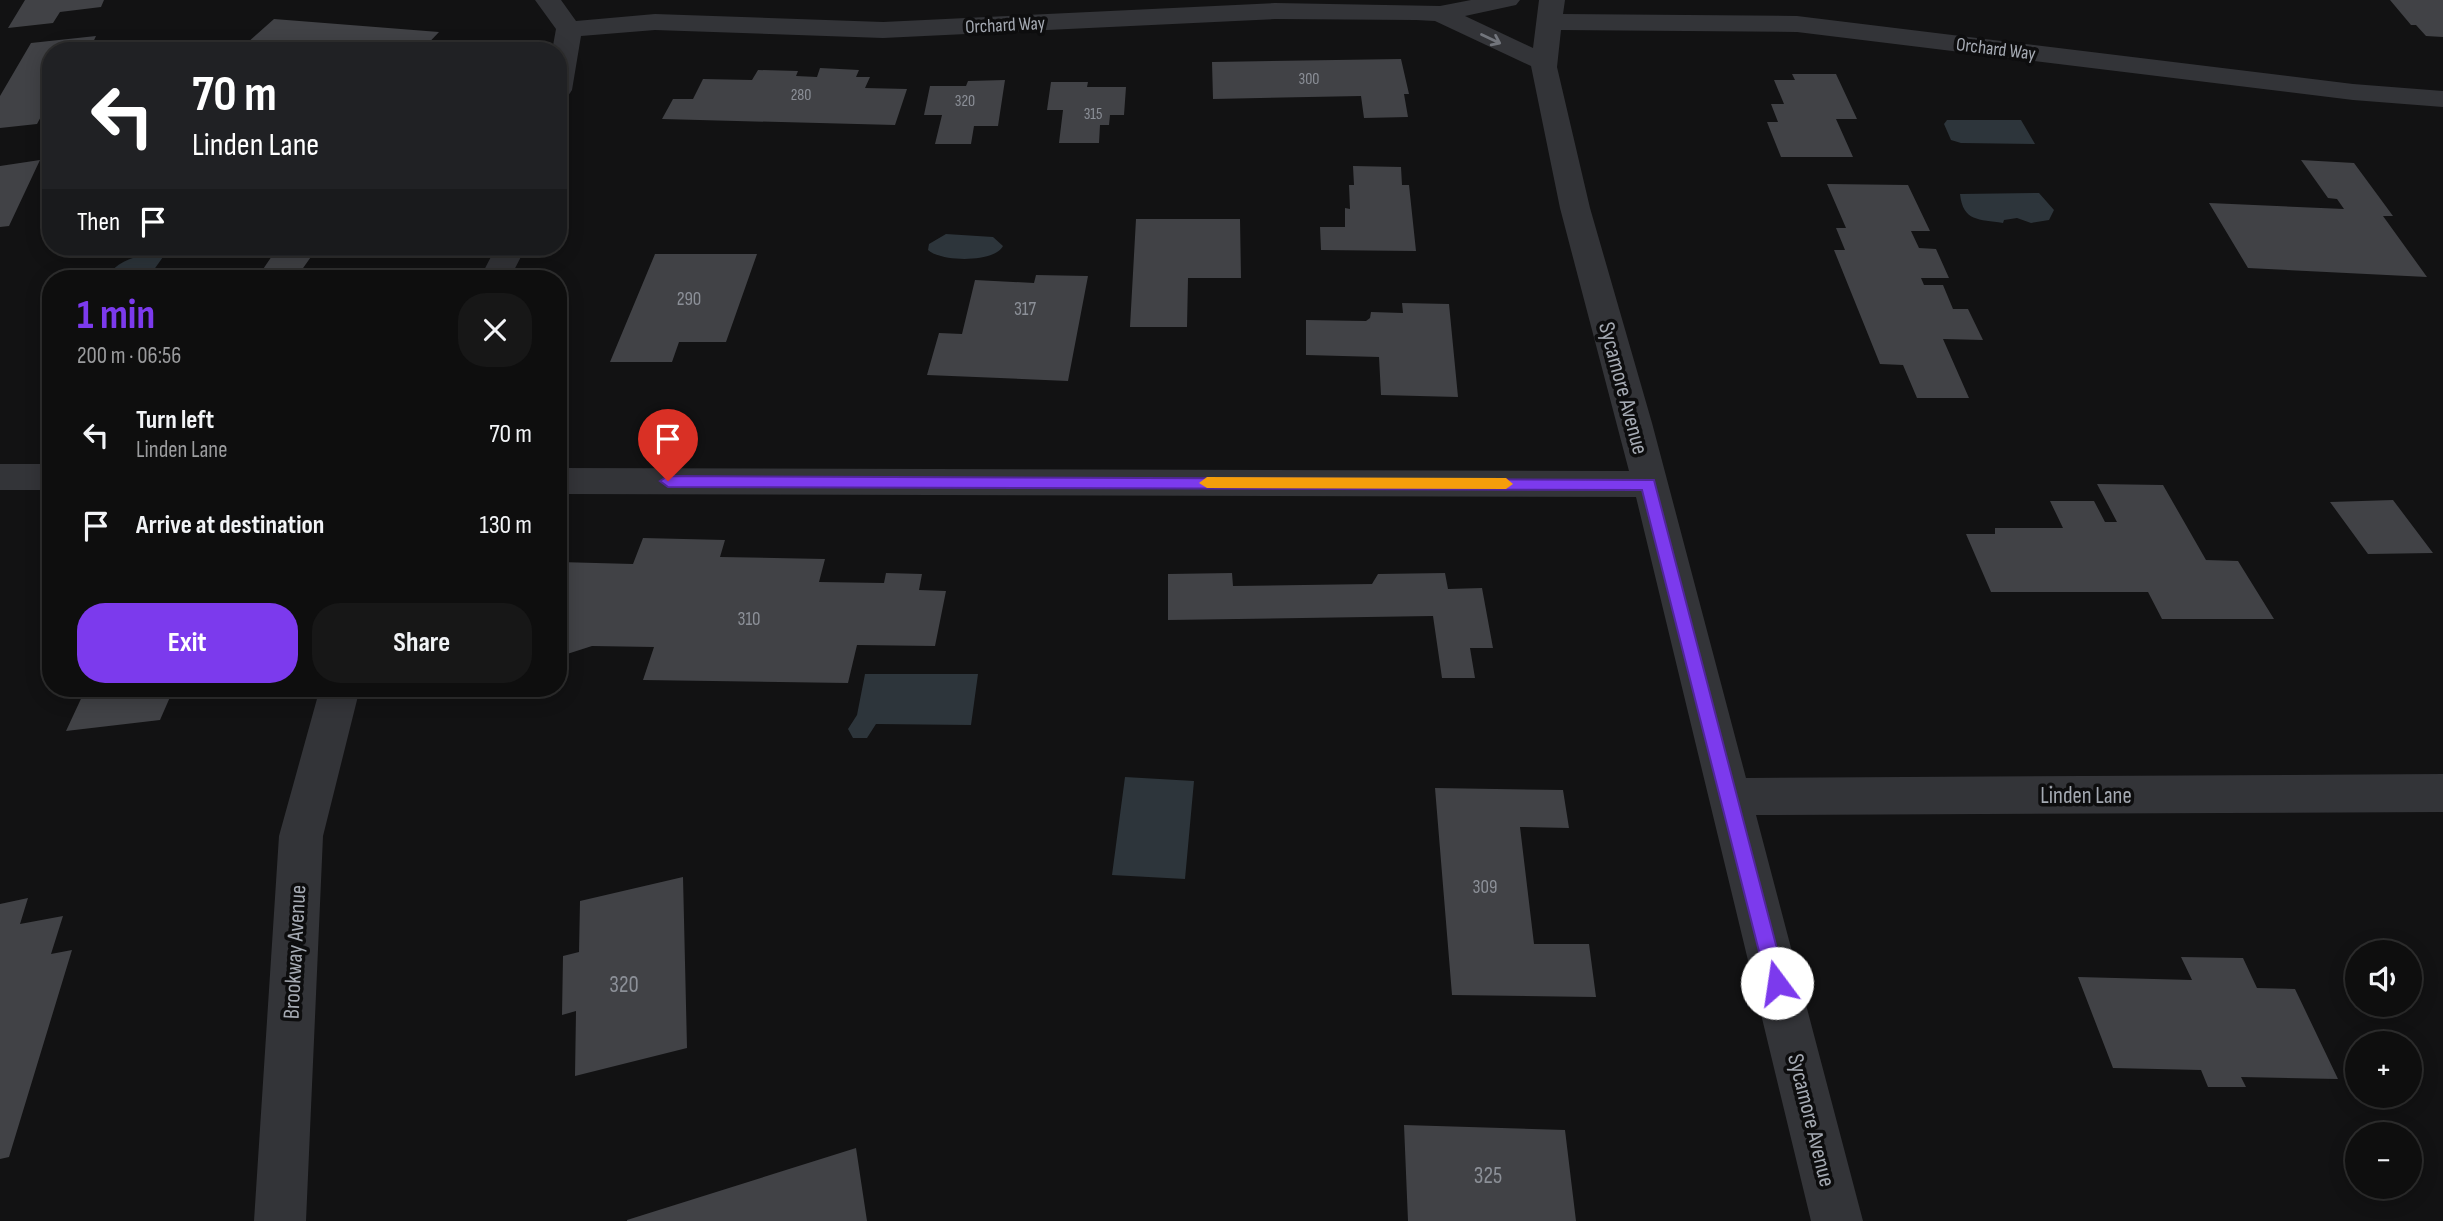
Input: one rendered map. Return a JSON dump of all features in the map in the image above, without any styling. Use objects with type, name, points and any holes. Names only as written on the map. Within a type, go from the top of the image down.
[{"type":"street","points":[[548,0],[569,29],[567,42]]},
{"type":"street","name":"Orchard Way","points":[[569,29],[655,22],[883,30],[1275,11],[1440,14],[1507,0]]},
{"type":"street","name":"Orchard Way","points":[[1550,11],[1797,24],[2339,90],[2443,99]]},
{"type":"street","name":"Sycamore Avenue","points":[[1550,11],[1543,62],[1545,82],[1574,208],[1635,423],[1648,484],[1837,1221]]},
{"type":"street","name":"Orchard Way","points":[[1440,14],[1543,62]]},
{"type":"street","points":[[0,477],[42,477]]},
{"type":"street","points":[[567,481],[1648,484]]},
{"type":"street","name":"Brookway Avenue","points":[[280,1221],[301,836],[338,697]]},
{"type":"street","name":"Linden Lane","points":[[1730,797],[2443,793]]},
{"type":"shaded area","points":[[1947,120],[2021,120],[2035,144],[1961,143],[1951,140],[1944,124]]},
{"type":"shaded area","points":[[2039,193],[2054,210],[2049,220],[2031,223],[2017,218],[2004,220],[2003,223],[1974,218],[1965,210],[1960,194]]},
{"type":"shaded area","points":[[946,234],[993,237],[1003,246],[998,252],[967,259],[944,257],[928,250],[929,244]]},
{"type":"shaded area","points":[[135,257],[163,257],[154,270],[113,270]]},
{"type":"shaded area","points":[[865,674],[978,674],[971,725],[876,724],[867,738],[853,738],[848,729],[857,715]]},
{"type":"shaded area","points":[[1125,777],[1194,781],[1185,879],[1112,875]]},
{"type":"building","points":[[25,0],[104,0],[101,7],[60,12],[53,23],[8,28]]},
{"type":"building","points":[[2390,0],[2443,0],[2443,37],[2426,36],[2416,25],[2411,25]]},
{"type":"building","points":[[274,19],[439,32],[430,42],[248,42]]},
{"type":"building","points":[[96,36],[93,42],[42,42],[42,115],[37,124],[0,128],[0,96],[31,43]]},
{"type":"building","points":[[1401,59],[1409,94],[1404,94],[1408,117],[1364,118],[1361,96],[1213,99],[1212,62]]},
{"type":"building","points":[[820,68],[859,70],[856,77],[870,77],[865,88],[907,89],[895,125],[662,119],[673,99],[693,99],[703,79],[752,80],[758,70],[798,71],[796,76],[817,77]]},
{"type":"building","points":[[1792,74],[1836,74],[1857,119],[1836,119],[1853,157],[1781,157],[1767,122],[1778,122],[1771,104],[1784,104],[1774,80],[1795,80]]},
{"type":"building","points":[[1005,80],[998,126],[974,126],[971,144],[935,144],[942,115],[924,115],[930,86],[966,86],[968,81]]},
{"type":"building","points":[[1051,82],[1088,82],[1087,87],[1126,87],[1124,115],[1110,115],[1109,125],[1100,125],[1099,143],[1059,143],[1063,110],[1047,110]]},
{"type":"building","points":[[40,160],[9,226],[0,227],[0,166]]},
{"type":"building","points":[[2301,160],[2354,163],[2393,216],[2383,216],[2427,277],[2248,268],[2209,203],[2344,209],[2337,199],[2328,198]]},
{"type":"building","points":[[1353,166],[1401,167],[1402,185],[1409,185],[1416,251],[1321,250],[1320,227],[1345,227],[1345,208],[1350,209],[1349,185],[1354,185]]},
{"type":"building","points":[[1827,184],[1908,185],[1930,231],[1911,231],[1919,248],[1936,249],[1949,278],[1921,278],[1924,285],[1943,285],[1953,309],[1968,309],[1983,340],[1943,339],[1969,398],[1917,398],[1903,365],[1880,364],[1834,250],[1845,250],[1836,228],[1846,228]]},
{"type":"building","points":[[1136,219],[1240,219],[1241,278],[1188,278],[1187,327],[1130,327]]},
{"type":"building","points":[[655,254],[757,254],[726,342],[679,342],[672,362],[610,362]]},
{"type":"building","points":[[272,256],[312,256],[302,270],[262,270]]},
{"type":"building","points":[[1036,275],[1088,276],[1068,381],[927,375],[939,333],[962,334],[975,280],[1034,283]]},
{"type":"building","points":[[1402,303],[1449,304],[1458,397],[1381,395],[1379,357],[1306,355],[1306,320],[1366,321],[1371,312],[1403,313]]},
{"type":"building","points":[[2097,484],[2163,485],[2206,560],[2238,561],[2274,619],[2162,619],[2148,592],[1991,592],[1966,534],[1995,534],[1995,528],[2063,528],[2050,501],[2094,501],[2105,522],[2117,522]]},
{"type":"building","points":[[2393,500],[2433,553],[2368,554],[2330,502]]},
{"type":"building","points":[[643,538],[725,540],[720,557],[825,559],[819,582],[884,583],[886,573],[922,574],[919,590],[946,591],[935,646],[857,645],[848,683],[643,680],[654,647],[592,646],[567,654],[567,562],[633,564]]},
{"type":"building","points":[[1232,573],[1233,586],[1372,584],[1378,574],[1445,573],[1448,589],[1482,588],[1493,648],[1470,648],[1475,678],[1442,678],[1433,616],[1168,620],[1168,574]]},
{"type":"building","points":[[82,697],[170,697],[160,720],[66,731]]},
{"type":"building","points":[[1435,788],[1563,790],[1569,828],[1520,827],[1534,944],[1589,944],[1596,997],[1452,995]]},
{"type":"building","points":[[683,877],[687,1048],[575,1076],[576,1011],[562,1015],[563,956],[579,952],[580,901]]},
{"type":"building","points":[[28,898],[20,924],[63,916],[51,954],[72,950],[9,1157],[0,1159],[0,904]]},
{"type":"building","points":[[2181,957],[2243,958],[2257,988],[2295,989],[2338,1079],[2241,1077],[2246,1087],[2208,1087],[2201,1070],[2113,1068],[2078,977],[2192,980]]},
{"type":"building","points":[[1404,1125],[1565,1130],[1576,1221],[1408,1221]]},
{"type":"building","points":[[856,1148],[867,1221],[627,1221],[627,1220]]},
{"type":"slow traffic","points":[[1207,483],[1506,484]]},
{"type":"route","points":[[668,481],[1648,484],[1777,983]]}]
